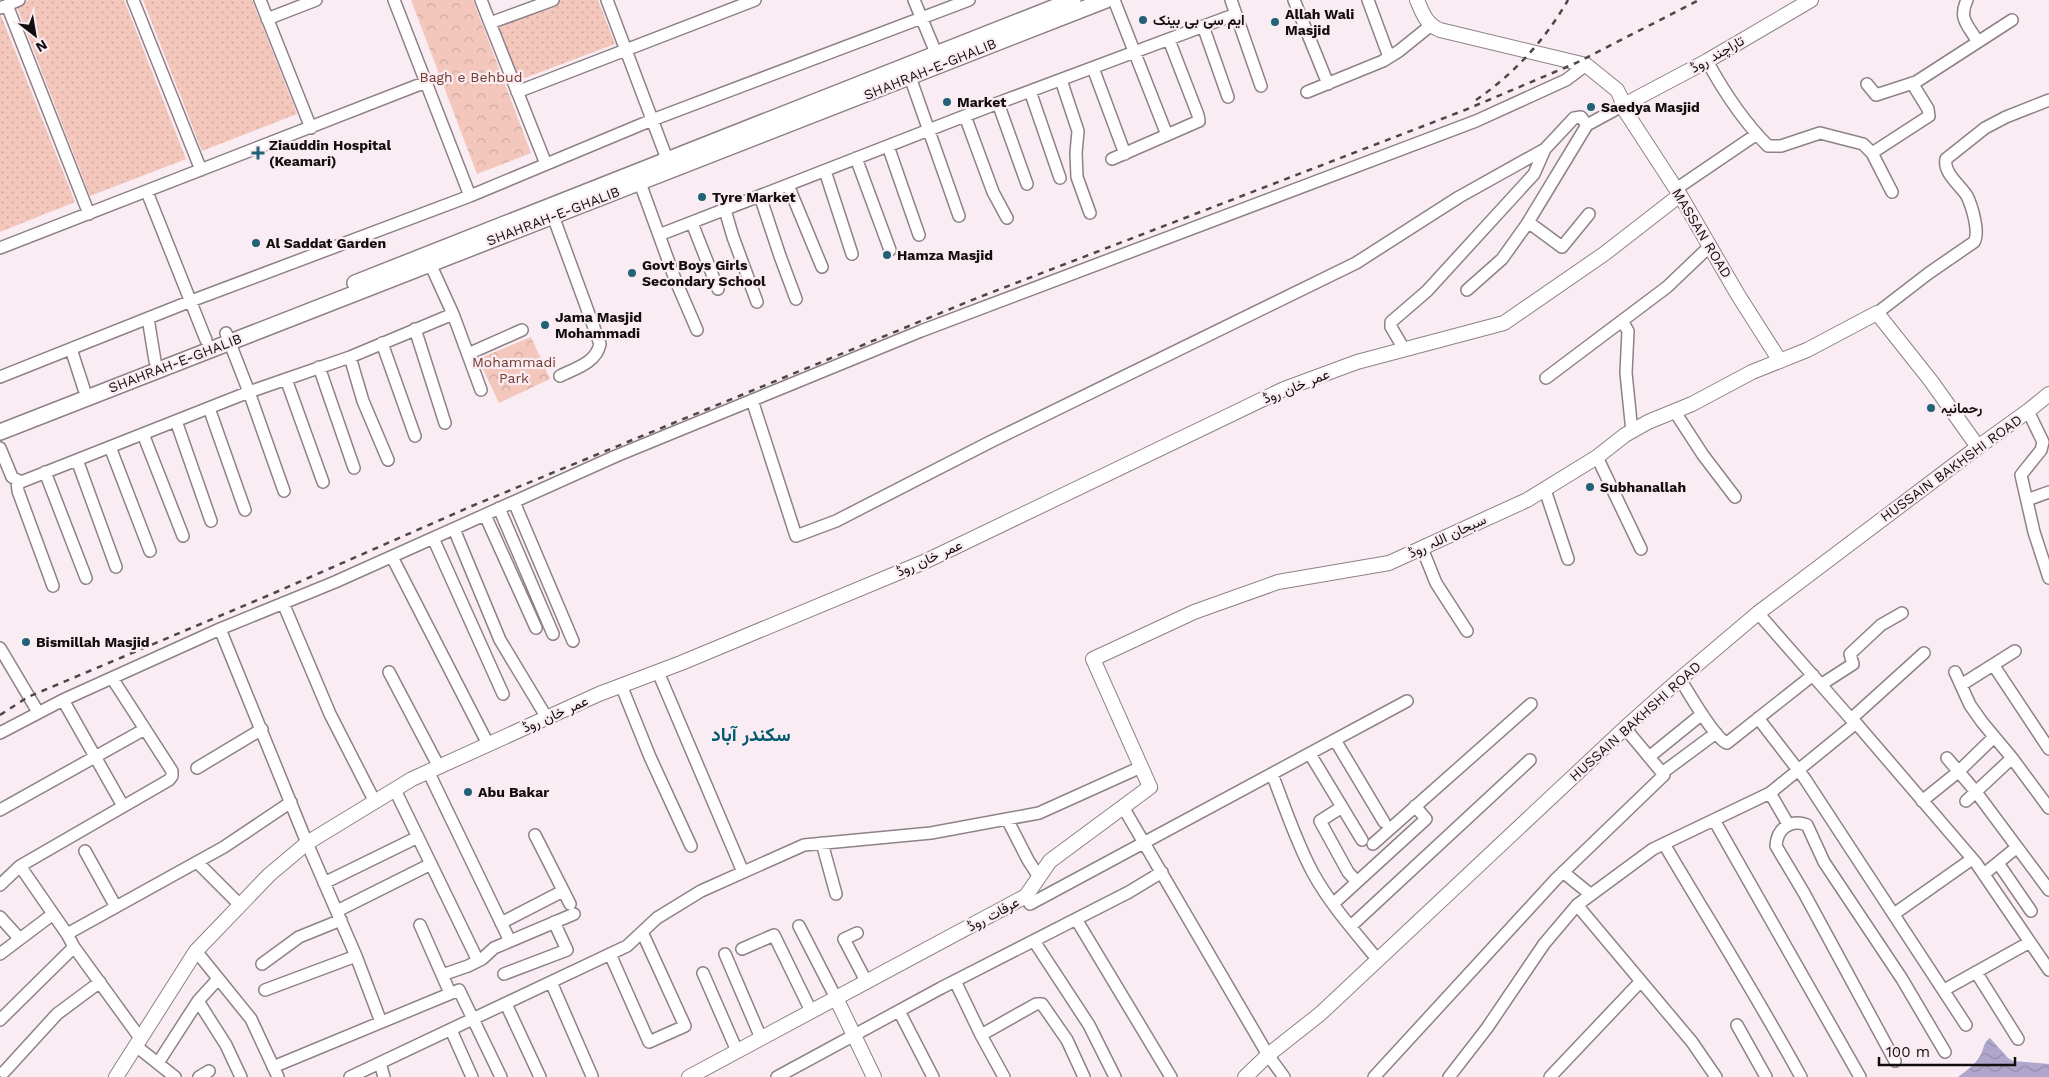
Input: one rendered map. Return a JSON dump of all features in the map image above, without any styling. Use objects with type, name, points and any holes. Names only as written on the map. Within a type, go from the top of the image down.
[{"type":"main road","name":"SHAHRAH-E-GHALIB","points":[[0,432],[227,337],[428,259],[667,159],[936,53],[1047,4],[1072,0]]},
{"type":"main road","name":"SHAHRAH-E-GHALIB","points":[[428,259],[553,216],[640,183],[1106,0]]},
{"type":"main road","name":"SHAHRAH-E-GHALIB","points":[[0,422],[206,340],[227,337]]},
{"type":"street","points":[[19,0],[4,6],[89,214]]},
{"type":"street","points":[[133,0],[201,170]]},
{"type":"street","points":[[260,0],[311,128]]},
{"type":"street","points":[[267,19],[316,0]]},
{"type":"street","points":[[394,0],[470,196]]},
{"type":"street","points":[[481,0],[546,164]]},
{"type":"street","points":[[490,23],[553,0]]},
{"type":"street","points":[[607,0],[667,159]]},
{"type":"street","points":[[517,92],[755,0]]},
{"type":"street","points":[[914,0],[936,53]]},
{"type":"street","points":[[0,377],[190,301],[470,196],[652,120],[969,0]]},
{"type":"street","points":[[1114,0],[1167,135]]},
{"type":"street","points":[[1231,0],[1262,86]]},
{"type":"street","points":[[1294,0],[1328,84]]},
{"type":"street","points":[[1368,0],[1389,57]]},
{"type":"street","points":[[1417,0],[1424,18],[1430,26],[1440,30],[1586,65]]},
{"type":"street","name":"تاراچند روڈ","points":[[1622,106],[1707,61],[1811,0]]},
{"type":"street","points":[[1966,0],[1962,16],[1978,42]]},
{"type":"street","points":[[659,235],[964,116],[1236,14]]},
{"type":"street","points":[[1867,84],[1876,95],[1912,84],[2012,20]]},
{"type":"street","points":[[1203,26],[1228,98]]},
{"type":"street","points":[[1308,92],[1389,57],[1430,26]]},
{"type":"street","points":[[1112,159],[1196,123],[1199,119],[1169,40]]},
{"type":"street","points":[[1707,61],[1726,95],[1756,134],[1768,146],[1775,147],[1820,133],[1863,144],[1872,153],[1892,192]]},
{"type":"street","points":[[0,733],[62,700],[220,628],[392,556],[616,456],[921,331],[1476,121],[1566,80],[1586,65]]},
{"type":"street","name":"MASSAN ROAD","points":[[1586,65],[1617,90],[1622,106],[1678,192],[1780,361]]},
{"type":"street","points":[[1093,68],[1125,154]]},
{"type":"street","points":[[910,77],[959,216]]},
{"type":"street","points":[[1061,80],[1078,131],[1076,153],[1077,177],[1090,213]]},
{"type":"street","points":[[0,248],[426,82]]},
{"type":"street","points":[[1872,153],[1929,116],[1928,109],[1912,84]]},
{"type":"street","points":[[1030,91],[1060,178]]},
{"type":"street","points":[[1978,447],[1931,381],[1877,313],[1977,238],[1975,223],[1967,197],[1946,169],[1946,160],[1985,128],[2006,117],[2049,100]]},
{"type":"street","points":[[998,104],[1027,184]]},
{"type":"street","points":[[1467,290],[1502,259],[1528,222],[1587,125],[1622,106]]},
{"type":"street","points":[[964,116],[993,192],[1006,218]]},
{"type":"street","points":[[752,400],[796,536],[836,521],[990,442],[1356,263],[1459,198],[1545,149],[1574,118],[1581,117],[1587,125]]},
{"type":"street","points":[[1678,192],[1756,134]]},
{"type":"street","points":[[888,146],[919,235]]},
{"type":"street","points":[[1404,349],[1391,327],[1391,322],[1427,291],[1534,174],[1545,149]]},
{"type":"street","points":[[856,158],[890,250]]},
{"type":"street","points":[[825,171],[852,254]]},
{"type":"street","points":[[640,183],[675,279],[697,330]]},
{"type":"street","points":[[788,185],[822,267]]},
{"type":"street","points":[[147,192],[206,340]]},
{"type":"street","name":"عمر خان روڈ","points":[[121,1075],[138,1042],[196,951],[240,905],[269,875],[307,844],[395,790],[434,769],[547,718],[924,562],[1284,389],[1357,362],[1504,323],[1604,254],[1678,192]]},
{"type":"street","points":[[760,196],[796,299]]},
{"type":"street","points":[[726,210],[733,237],[757,302]]},
{"type":"street","points":[[1528,222],[1562,247],[1590,214]]},
{"type":"street","points":[[553,216],[600,344],[595,357],[589,362],[560,376]]},
{"type":"street","points":[[692,223],[718,289]]},
{"type":"street","points":[[1546,378],[1667,287],[1710,246]]},
{"type":"street","points":[[428,259],[452,314],[481,390]]},
{"type":"street","name":"سبحان اللہ روڈ","points":[[1093,659],[1194,612],[1278,582],[1388,564],[1528,500],[1597,457],[1648,422],[1675,412],[1752,372],[1807,350],[1877,313]]},
{"type":"street","points":[[18,482],[249,392],[350,357],[452,314]]},
{"type":"street","points":[[148,318],[155,361]]},
{"type":"street","points":[[1622,320],[1628,332],[1626,373],[1632,432]]},
{"type":"street","points":[[415,330],[445,422]]},
{"type":"street","points":[[468,354],[522,330]]},
{"type":"street","points":[[227,337],[249,392],[284,491]]},
{"type":"street","points":[[382,343],[414,436]]},
{"type":"street","points":[[71,348],[84,389]]},
{"type":"street","points":[[350,357],[363,402],[388,460]]},
{"type":"street","points":[[319,367],[354,468]]},
{"type":"street","points":[[286,379],[323,482]]},
{"type":"street","name":"HUSSAIN BAKHSHI ROAD","points":[[1245,1077],[1268,1055],[1320,1014],[1625,728],[1680,679],[1758,613],[1978,447],[2028,412],[2049,394]]},
{"type":"street","points":[[209,408],[245,510]]},
{"type":"street","points":[[1675,412],[1703,455],[1735,497]]},
{"type":"street","points":[[2028,412],[2043,442],[2041,450],[2020,473],[2034,532],[2049,578]]},
{"type":"street","points":[[176,421],[211,521]]},
{"type":"street","points":[[143,434],[183,536]]},
{"type":"street","points":[[110,447],[150,552]]},
{"type":"street","points":[[0,448],[12,477],[18,482]]},
{"type":"street","points":[[1597,457],[1641,549]]},
{"type":"street","points":[[77,460],[116,567]]},
{"type":"street","points":[[45,472],[86,578]]},
{"type":"street","points":[[18,482],[18,491],[53,586]]},
{"type":"street","points":[[1545,490],[1568,559]]},
{"type":"street","points":[[2027,500],[2049,492]]},
{"type":"street","points":[[514,502],[573,641]]},
{"type":"street","points":[[499,508],[553,634]]},
{"type":"street","points":[[485,515],[536,628]]},
{"type":"street","points":[[454,529],[500,640],[547,718]]},
{"type":"street","points":[[433,538],[503,694]]},
{"type":"street","points":[[1422,548],[1436,583],[1467,631]]},
{"type":"street","points":[[392,556],[488,744]]},
{"type":"street","points":[[283,603],[330,714],[375,802]]},
{"type":"street","points":[[1758,613],[1972,858],[2049,970]]},
{"type":"street","points":[[1822,684],[1852,664],[1850,654],[1881,625],[1902,613]]},
{"type":"street","points":[[220,628],[307,844],[356,956],[381,1022]]},
{"type":"street","points":[[0,648],[38,712]]},
{"type":"street","points":[[1961,684],[1994,666],[2015,651]]},
{"type":"street","points":[[1450,1077],[1487,1028],[1544,944],[1577,905],[1653,849],[1770,793],[1799,770],[1853,721],[1924,652]]},
{"type":"street","name":"عرفات روڈ","points":[[689,1077],[1026,896],[1050,861],[1150,788],[1093,659]]},
{"type":"street","points":[[1994,666],[2049,749]]},
{"type":"street","points":[[389,672],[510,941]]},
{"type":"street","points":[[658,672],[743,872]]},
{"type":"street","points":[[1955,672],[1970,705],[2049,808]]},
{"type":"street","points":[[1680,679],[1702,714],[1723,742],[1729,742],[1813,674]]},
{"type":"street","points":[[0,885],[20,866],[169,780],[172,776],[172,771],[112,678]]},
{"type":"street","points":[[622,686],[650,757],[692,846]]},
{"type":"street","points":[[62,700],[124,806]]},
{"type":"street","points":[[1026,896],[1030,904],[1407,701]]},
{"type":"street","points":[[1310,754],[1342,807],[1368,842],[1415,806],[1531,704]]},
{"type":"street","points":[[1649,757],[1702,714]]},
{"type":"street","points":[[1758,718],[1799,770],[1966,1024]]},
{"type":"street","points":[[1374,1077],[1563,872],[1664,775],[1625,728]]},
{"type":"street","points":[[0,810],[145,729]]},
{"type":"street","points":[[197,768],[262,729]]},
{"type":"street","points":[[1662,773],[1716,733]]},
{"type":"street","points":[[1922,801],[1958,772],[1994,738]]},
{"type":"street","points":[[1335,740],[1384,822]]},
{"type":"street","points":[[1947,758],[1976,792],[2049,890]]},
{"type":"street","points":[[1966,801],[2012,758]]},
{"type":"street","points":[[1351,926],[1530,760]]},
{"type":"street","points":[[350,1077],[627,946],[657,918],[701,891],[804,845],[931,833],[1039,813],[1141,767]]},
{"type":"street","points":[[1272,774],[1313,873],[1377,959]]},
{"type":"street","points":[[395,790],[478,961]]},
{"type":"street","points":[[1770,793],[1788,824]]},
{"type":"street","points":[[67,934],[224,847],[291,802]]},
{"type":"street","points":[[1334,903],[1426,819],[1415,806]]},
{"type":"street","points":[[1123,807],[1268,1055],[1284,1077]]},
{"type":"street","points":[[1342,807],[1320,821],[1348,872],[1357,882]]},
{"type":"street","points":[[1007,819],[1039,877]]},
{"type":"street","points":[[1714,820],[1860,1077]]},
{"type":"street","points":[[1895,1061],[1804,893],[1776,846],[1779,832],[1788,824],[1798,822],[1807,824],[1824,862],[1902,979],[1945,1052]]},
{"type":"street","points":[[442,975],[478,961],[494,948],[554,922],[572,909],[535,835]]},
{"type":"street","points":[[324,883],[418,837]]},
{"type":"street","points":[[822,843],[836,894]]},
{"type":"street","points":[[1664,844],[1765,1010],[1801,1077]]},
{"type":"street","points":[[1984,874],[2016,848]]},
{"type":"street","points":[[85,851],[116,907]]},
{"type":"street","points":[[1894,914],[1972,858]]},
{"type":"street","points":[[197,862],[240,905]]},
{"type":"street","points":[[1998,863],[2031,911]]},
{"type":"street","points":[[262,964],[299,937],[431,864]]},
{"type":"street","points":[[20,866],[100,982],[138,1042],[158,1063],[175,1077]]},
{"type":"street","points":[[777,1077],[955,981],[1129,892],[1162,872]]},
{"type":"street","points":[[1563,872],[1590,894]]},
{"type":"street","points":[[501,923],[563,891]]},
{"type":"street","points":[[1577,905],[1692,1042],[1716,1077]]},
{"type":"street","points":[[0,954],[53,914]]},
{"type":"street","points":[[0,918],[19,938]]},
{"type":"street","points":[[1076,919],[1171,1077]]},
{"type":"street","points":[[504,974],[568,950],[554,922]]},
{"type":"street","points":[[420,925],[450,993]]},
{"type":"street","points":[[799,926],[874,1077]]},
{"type":"street","points":[[610,954],[648,1042],[686,1026],[642,932]]},
{"type":"street","points":[[857,933],[844,939],[866,981]]},
{"type":"street","points":[[742,948],[774,935],[811,1011]]},
{"type":"street","points":[[1034,941],[1089,1025],[1115,1077]]},
{"type":"street","points":[[1944,990],[2030,942]]},
{"type":"street","points":[[0,1020],[74,946]]},
{"type":"street","points":[[196,951],[251,1019],[275,1072],[381,1022],[459,990],[501,1077]]},
{"type":"street","points":[[725,954],[762,1038]]},
{"type":"street","points":[[265,990],[356,956]]},
{"type":"street","points":[[1976,972],[2018,1039]]},
{"type":"street","points":[[703,973],[737,1052]]},
{"type":"street","points":[[158,1063],[198,1001],[218,979]]},
{"type":"street","points":[[955,981],[980,1035],[1004,1077]]},
{"type":"street","points":[[1550,1077],[1641,981]]},
{"type":"street","points":[[5,1073],[57,1014],[100,982]]},
{"type":"street","points":[[551,982],[592,1076]]},
{"type":"street","points":[[198,1001],[226,1045],[238,1076]]},
{"type":"street","points":[[506,1004],[540,1077]]},
{"type":"street","points":[[980,1035],[1036,1004],[1042,1004],[1067,1040],[1084,1077]]},
{"type":"street","points":[[899,1011],[933,1077]]},
{"type":"street","points":[[1737,1025],[1766,1077]]},
{"type":"street","points":[[451,1030],[472,1077]]},
{"type":"street","points":[[380,1063],[384,1077]]},
{"type":"green space","points":[[29,0],[124,0],[186,159],[90,196],[16,5]]},
{"type":"green space","points":[[143,0],[252,0],[297,114],[202,151]]},
{"type":"green space","name":"Bagh e Behbud","points":[[411,0],[473,0],[531,153],[477,174]]},
{"type":"green space","points":[[560,0],[598,0],[615,44],[517,81],[496,25]]},
{"type":"green space","points":[[0,13],[75,202],[0,232]]},
{"type":"green space","name":"Mohammadi Park","points":[[531,337],[550,379],[499,403],[478,359]]},
{"type":"water","points":[[1990,1038],[2013,1061],[2049,1064],[2049,1077],[1958,1077],[1976,1062]]},
{"type":"railway","points":[[1476,100],[1503,79],[1528,55],[1549,29],[1568,0]]},
{"type":"railway","points":[[0,715],[28,697],[274,593],[472,506],[977,298],[1465,110],[1576,63],[1699,0]]},
{"type":"place","name":"ایم سی بی بینک","points":[[1143,20]]},
{"type":"place","name":"Allah Wali Masjid","points":[[1275,22]]},
{"type":"place","name":"Market","points":[[947,102]]},
{"type":"place","name":"Saedya Masjid","points":[[1591,107]]},
{"type":"place","name":"Ziauddin Hospital (Keamari)","points":[[258,153]]},
{"type":"place","name":"Tyre Market","points":[[702,197]]},
{"type":"place","name":"Al Saddat Garden","points":[[256,243]]},
{"type":"place","name":"Hamza Masjid","points":[[887,255]]},
{"type":"place","name":"Govt Boys Girls Secondary School","points":[[632,273]]},
{"type":"place","name":"Jama Masjid Mohammadi","points":[[545,325]]},
{"type":"place","name":"رحمانیہ","points":[[1931,408]]},
{"type":"place","name":"Subhanallah","points":[[1590,487]]},
{"type":"place","name":"Bismillah Masjid","points":[[26,642]]},
{"type":"place","name":"Abu Bakar","points":[[468,792]]},
{"type":"district","name":"سکندر آباد","points":[[751,734]]}]
